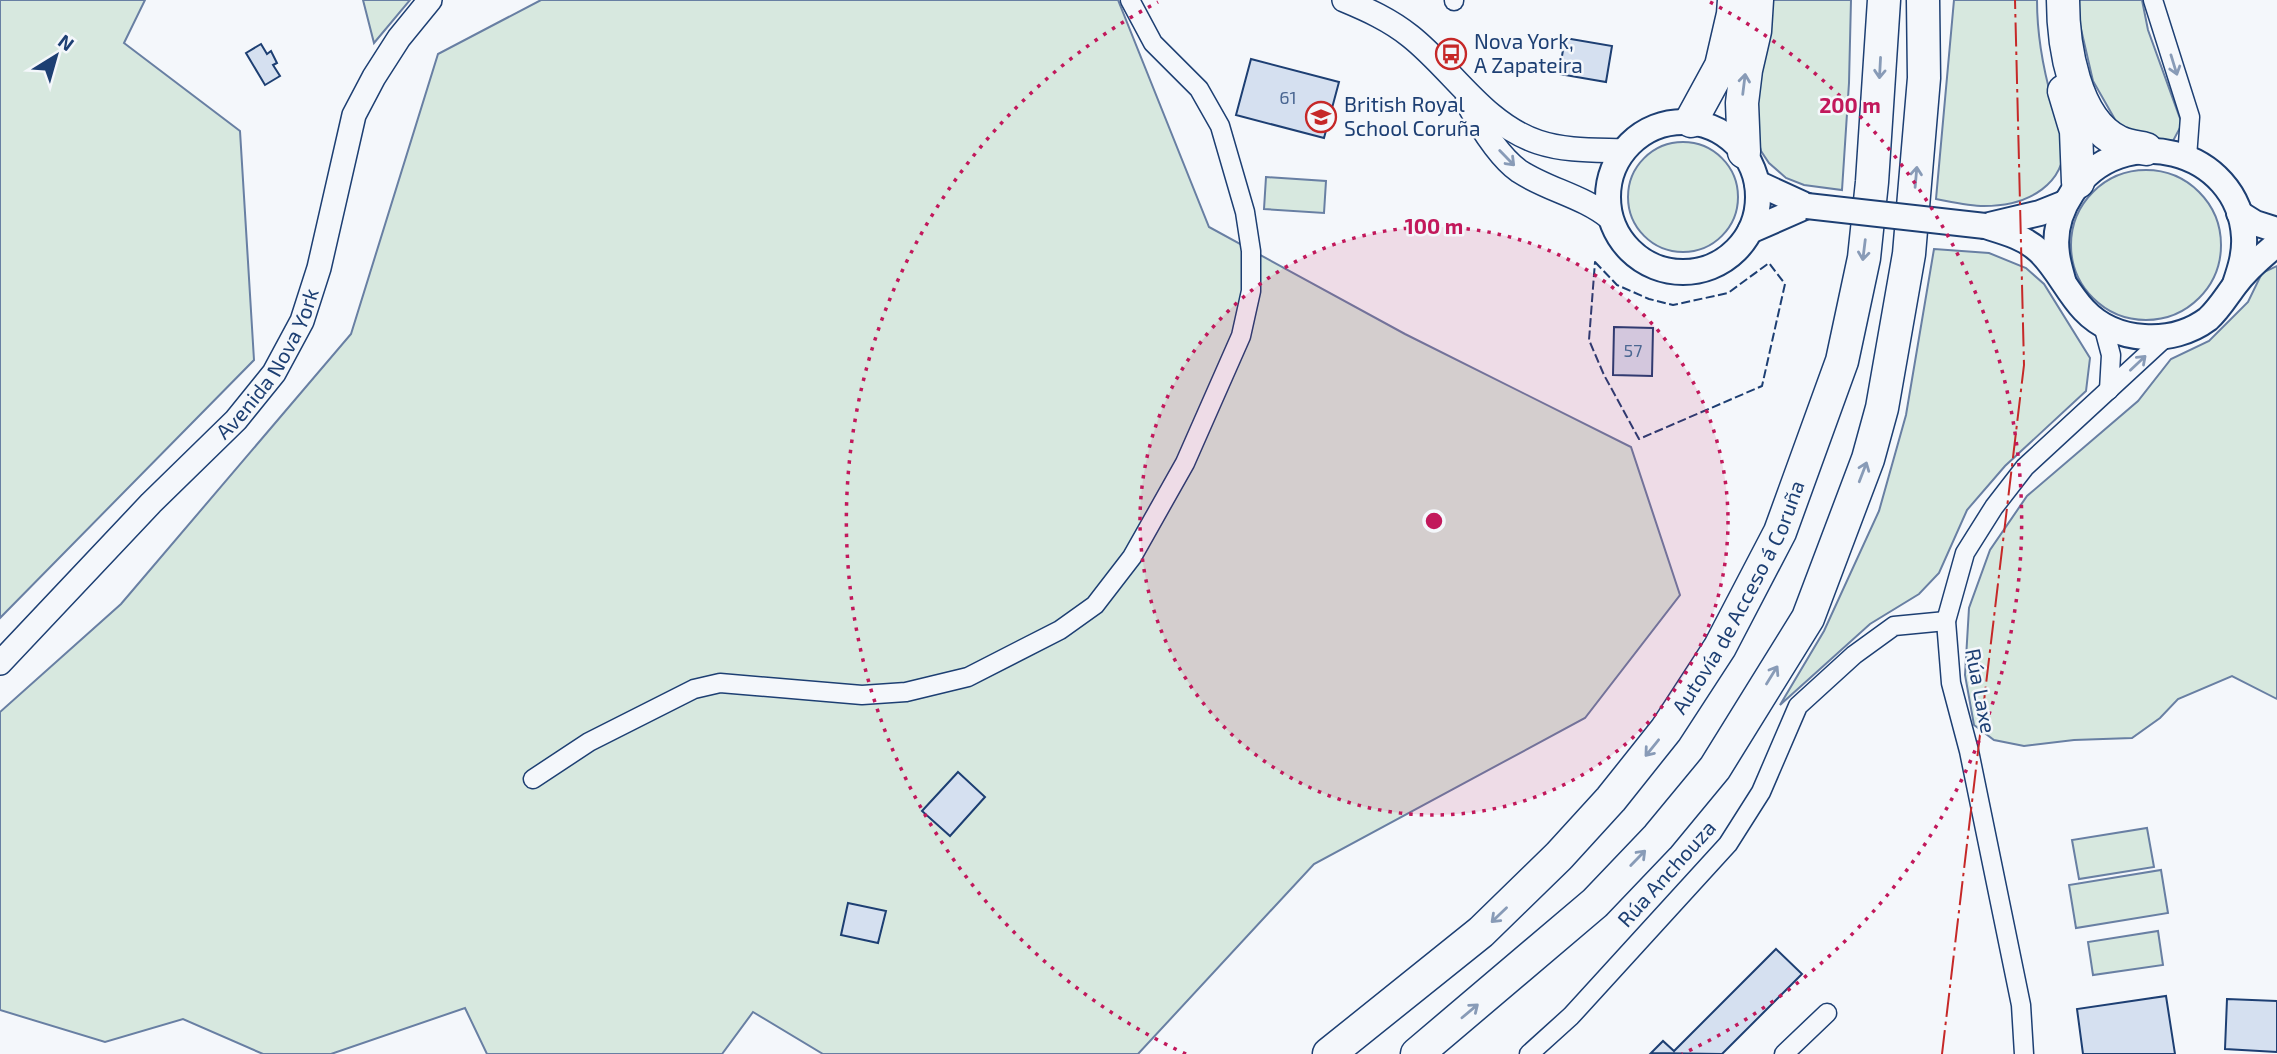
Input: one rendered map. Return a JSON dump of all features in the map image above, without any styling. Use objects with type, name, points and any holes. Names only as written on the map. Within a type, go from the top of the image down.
[{"type":"highway","points":[[1691,121],[1721,66],[1734,0]]},
{"type":"highway","points":[[1744,152],[1742,103],[1755,31],[1757,0]]},
{"type":"highway","name":"Autovía de Acceso á Coruña","points":[[1329,1054],[1481,932],[1559,856],[1611,799],[1666,730],[1720,647],[1780,532],[1842,361],[1864,258],[1884,0]]},
{"type":"highway","points":[[1417,1054],[1595,903],[1658,837],[1715,768],[1808,618],[1868,459],[1882,408],[1909,254],[1924,78],[1923,0]]},
{"type":"highway","points":[[1924,78],[1934,36],[1936,0]]},
{"type":"highway","points":[[2049,0],[2056,63],[2076,131],[2072,193]]},
{"type":"highway","points":[[2063,0],[2068,50],[2085,108],[2100,128],[2119,142],[2146,149]]},
{"type":"main road","points":[[1691,121],[1712,127],[1729,137],[1744,152],[1757,183],[1757,208],[1750,231],[1731,255],[1712,266],[1692,272],[1671,271],[1651,265],[1633,253],[1619,237],[1610,218],[1607,195],[1611,171],[1623,150],[1636,137],[1653,127],[1691,121]]},
{"type":"main road","points":[[1985,226],[2040,213],[2072,193],[2098,165],[2121,154],[2146,149],[2167,151],[2187,157],[2209,170],[2227,190],[2239,213],[2244,237],[2243,261],[2235,284]]},
{"type":"main road","points":[[1757,183],[1807,206],[1985,226],[2018,237],[2038,250],[2080,305],[2103,325],[2123,334],[2145,338],[2188,330],[2207,318],[2223,303],[2255,261],[2277,244]]},
{"type":"main road","points":[[2063,280],[2057,254],[2057,228],[2072,193]]},
{"type":"main road","points":[[1750,231],[1807,206]]},
{"type":"main road","points":[[2239,213],[2255,223],[2277,230]]},
{"type":"street","name":"Avenida Nova York","points":[[0,663],[151,503],[236,420],[274,373],[302,321],[319,268],[354,116],[399,38],[430,0]]},
{"type":"street","points":[[533,779],[589,742],[694,689],[720,683],[862,695],[906,692],[968,677],[1060,630],[1095,605],[1124,567],[1164,503],[1185,463],[1241,336],[1251,291],[1251,251],[1245,212],[1220,126],[1199,89],[1153,43],[1130,0]]},
{"type":"street","points":[[1345,0],[1378,15],[1411,37],[1492,114],[1515,131],[1536,141],[1567,149],[1623,150]]},
{"type":"street","points":[[2153,0],[2190,117],[2187,157]]},
{"type":"street","points":[[1456,80],[1492,142],[1518,170],[1597,207],[1610,218]]},
{"type":"street","points":[[2103,325],[2111,355],[2109,390]]},
{"type":"street","name":"Rúa Laxe","points":[[2024,1054],[2021,1005],[1969,751],[1951,683],[1946,621],[1965,552],[1994,507],[2025,467],[2166,336]]},
{"type":"street","name":"Rúa Anchouza","points":[[1529,1054],[1572,1016],[1728,844],[1761,792],[1798,706],[1854,654],[1894,626],[1946,621]]},
{"type":"street","points":[[1784,1054],[1827,1013]]},
{"type":"shaded area","points":[[0,0],[145,0],[124,43],[240,131],[254,360],[0,618]]},
{"type":"shaded area","points":[[363,0],[410,0],[374,43]]},
{"type":"shaded area","points":[[541,0],[1118,0],[1209,227],[1405,334],[1631,447],[1680,595],[1585,718],[1314,864],[1138,1054],[823,1054],[753,1012],[722,1054],[487,1054],[465,1008],[331,1054],[263,1054],[183,1019],[105,1042],[0,1010],[0,712],[121,604],[351,334],[438,54]]},
{"type":"shaded area","points":[[1771,0],[1851,0],[1842,190],[1804,185],[1786,178],[1769,163],[1761,151],[1755,128],[1759,65]]},
{"type":"shaded area","points":[[1954,0],[2037,0],[2043,63],[2064,136],[2064,153],[2060,168],[2052,180],[2030,197],[2000,205],[1978,206],[1936,199]]},
{"type":"shaded area","points":[[2079,0],[2142,0],[2148,30],[2182,124],[2173,141],[2139,136],[2117,123],[2093,81],[2078,16]]},
{"type":"shaded area","points":[[1683,142],[1704,146],[1722,158],[1734,176],[1738,197],[1734,218],[1722,236],[1704,248],[1683,252],[1662,248],[1644,236],[1632,218],[1628,197],[1632,176],[1644,158],[1662,146]]},
{"type":"shaded area","points":[[2146,170],[2175,176],[2199,192],[2215,216],[2221,245],[2215,274],[2199,298],[2175,314],[2146,320],[2117,314],[2093,298],[2077,274],[2071,245],[2077,216],[2093,192],[2117,176]]},
{"type":"shaded area","points":[[1266,177],[1326,181],[1324,213],[1264,209]]},
{"type":"shaded area","points":[[1934,249],[1989,253],[2026,268],[2044,284],[2090,358],[2086,391],[2005,466],[1967,510],[1939,573],[1919,594],[1870,624],[1780,705],[1824,631],[1879,511],[1906,415]]},
{"type":"shaded area","points":[[2277,266],[2277,699],[2232,676],[2178,699],[2160,718],[2132,738],[2074,740],[2024,746],[1994,740],[1974,725],[1965,675],[1969,608],[1990,550],[2027,496],[2138,401],[2171,359],[2209,341],[2248,302],[2262,273]]},
{"type":"shaded area","points":[[2147,828],[2154,867],[2079,879],[2072,840]]},
{"type":"shaded area","points":[[2161,870],[2168,913],[2076,928],[2069,885]]},
{"type":"shaded area","points":[[2158,931],[2163,965],[2093,975],[2088,942]]},
{"type":"building","points":[[1565,38],[1612,46],[1606,82],[1559,74]]},
{"type":"building","points":[[261,44],[267,54],[271,51],[277,63],[273,65],[280,76],[265,85],[246,53]]},
{"type":"building","points":[[1251,59],[1339,82],[1324,138],[1236,115]]},
{"type":"building","points":[[1614,327],[1653,328],[1652,376],[1613,375]]},
{"type":"building","points":[[958,772],[985,797],[950,836],[922,811]]},
{"type":"building","points":[[848,903],[886,911],[878,943],[841,935]]},
{"type":"building","points":[[1776,949],[1802,974],[1722,1054],[1651,1053],[1663,1041],[1674,1051]]},
{"type":"building","points":[[2166,996],[2175,1054],[2083,1054],[2077,1009]]},
{"type":"building","points":[[2227,999],[2277,1001],[2277,1052],[2225,1049]]},
{"type":"fence","points":[[1595,262],[1617,285],[1649,299],[1673,305],[1728,293],[1769,263],[1785,284],[1762,386],[1639,439],[1604,375],[1589,340],[1595,262]]},
{"type":"power","points":[[1942,1054],[2024,365],[2015,0]]},
{"type":"place","name":"Nova York, A Zapateira","points":[[1451,54]]},
{"type":"place","name":"British Royal School Coruña","points":[[1321,117]]}]
